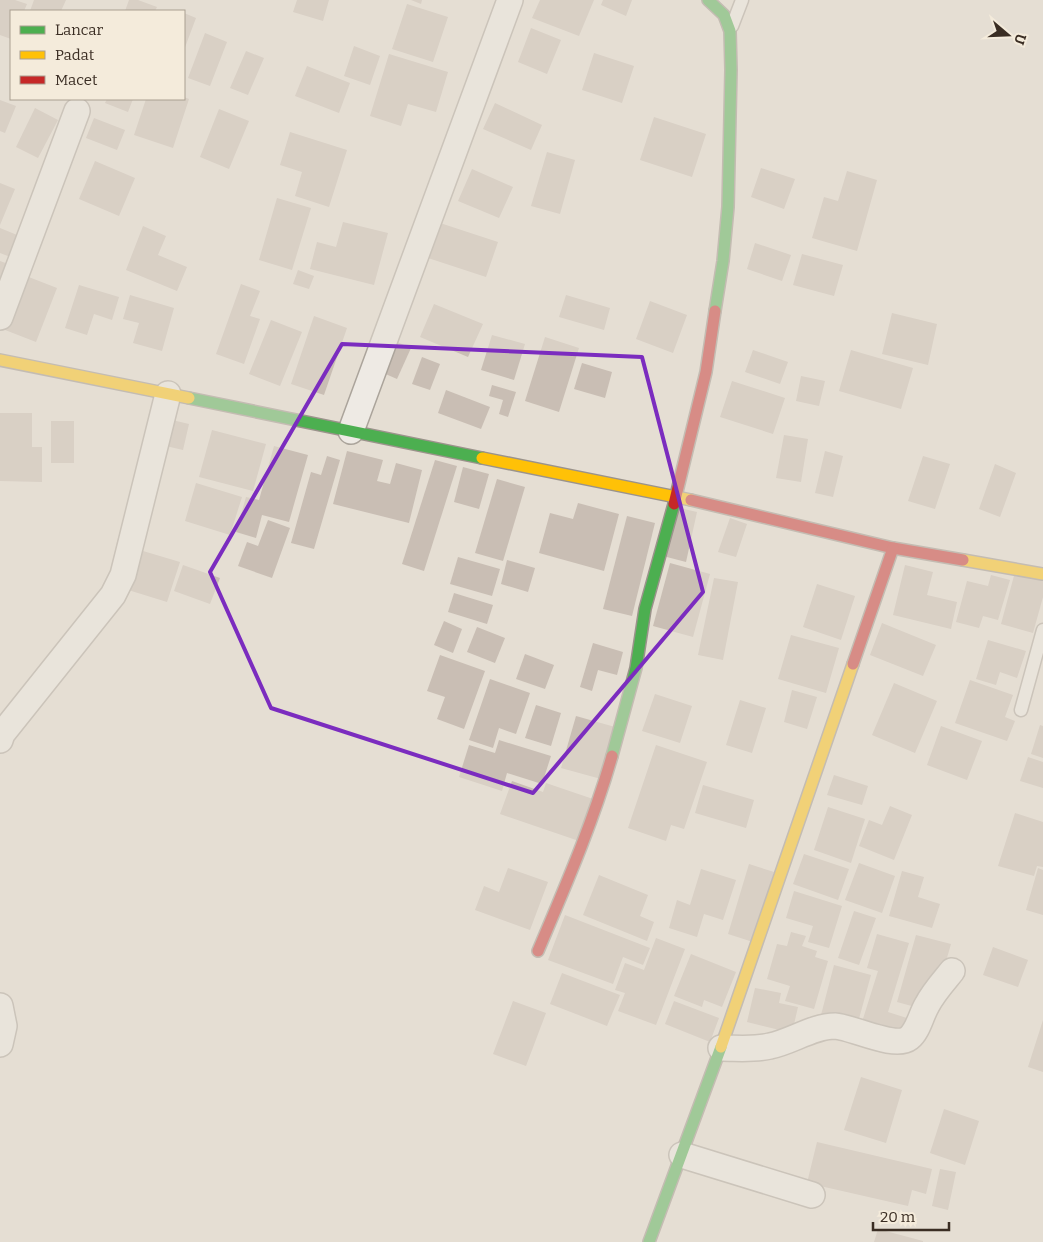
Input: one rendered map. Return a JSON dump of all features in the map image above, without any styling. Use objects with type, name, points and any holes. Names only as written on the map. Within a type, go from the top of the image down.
[{"type":"street","points":[[351,431],[510,0]]},
{"type":"street","points":[[538,951],[571,872],[605,781],[636,668],[645,609],[676,497],[706,372],[723,261],[728,207],[731,70],[730,31],[724,15],[708,0]]},
{"type":"street","points":[[0,317],[77,112]]},
{"type":"street","points":[[0,360],[676,497],[892,548],[1043,574]]},
{"type":"street","points":[[0,740],[8,726],[113,595],[123,575],[168,394]]},
{"type":"street","points":[[649,1242],[721,1048],[892,548]]},
{"type":"street","points":[[721,1048],[771,1046],[815,1030],[835,1026],[899,1042],[908,1039],[927,1004],[952,971]]},
{"type":"street","points":[[0,1006],[4,1026],[0,1044]]},
{"type":"street","points":[[682,1155],[812,1195]]},
{"type":"lane","points":[[730,31],[742,0]]},
{"type":"lane","points":[[1021,710],[1043,630]]},
{"type":"highlighted area","points":[[342,344],[642,357],[703,592],[533,793],[271,708],[210,572]]},
{"type":"building","points":[[0,0],[15,0],[27,4],[24,10],[10,10],[10,39],[0,35]]},
{"type":"building","points":[[34,0],[66,0],[61,10],[30,10]]},
{"type":"building","points":[[129,0],[138,0],[157,7],[156,10],[125,10]]},
{"type":"building","points":[[297,0],[329,0],[323,21],[293,12]]},
{"type":"building","points":[[411,0],[422,0],[421,4]]},
{"type":"building","points":[[540,0],[594,0],[579,36],[532,18]]},
{"type":"building","points":[[603,0],[632,0],[626,16],[601,5]]},
{"type":"building","points":[[407,4],[448,17],[433,62],[392,49]]},
{"type":"building","points":[[185,13],[196,18],[185,47]]},
{"type":"building","points":[[531,28],[561,40],[547,74],[518,62]]},
{"type":"building","points":[[205,33],[227,42],[210,86],[188,78]]},
{"type":"building","points":[[354,46],[380,56],[370,85],[344,76]]},
{"type":"building","points":[[246,51],[264,58],[248,95],[230,88]]},
{"type":"building","points":[[594,53],[634,66],[622,103],[582,90]]},
{"type":"building","points":[[389,54],[448,72],[436,112],[408,104],[401,126],[370,116]]},
{"type":"building","points":[[307,66],[350,83],[339,113],[295,96]]},
{"type":"building","points":[[185,97],[189,99],[173,148],[134,135],[146,100],[185,100]]},
{"type":"building","points":[[0,100],[16,106],[5,133],[0,131]]},
{"type":"building","points":[[106,100],[133,100],[128,112],[105,103]]},
{"type":"building","points":[[495,103],[542,125],[531,150],[483,129]]},
{"type":"building","points":[[35,108],[58,120],[38,158],[16,147]]},
{"type":"building","points":[[219,109],[249,121],[229,169],[200,157]]},
{"type":"building","points":[[654,117],[706,134],[692,177],[640,160]]},
{"type":"building","points":[[94,118],[125,130],[117,150],[86,138]]},
{"type":"building","points":[[290,132],[347,150],[329,207],[295,196],[302,172],[280,165]]},
{"type":"building","points":[[547,152],[575,160],[560,214],[531,206]]},
{"type":"building","points":[[95,161],[135,178],[119,216],[79,199]]},
{"type":"building","points":[[761,168],[795,179],[784,209],[751,197]]},
{"type":"building","points":[[472,169],[513,187],[499,218],[458,201]]},
{"type":"building","points":[[847,171],[877,180],[857,251],[812,238],[824,197],[838,201]]},
{"type":"building","points":[[0,183],[15,189],[0,225]]},
{"type":"building","points":[[277,198],[311,208],[292,270],[259,260]]},
{"type":"building","points":[[343,222],[388,233],[374,285],[310,269],[317,242],[336,247]]},
{"type":"building","points":[[440,223],[498,242],[486,277],[428,258]]},
{"type":"building","points":[[143,226],[166,236],[158,255],[187,267],[177,291],[126,270]]},
{"type":"building","points":[[0,228],[22,237],[13,258],[0,253]]},
{"type":"building","points":[[755,243],[791,255],[782,281],[747,269]]},
{"type":"building","points":[[802,254],[843,265],[834,296],[793,285]]},
{"type":"building","points":[[0,261],[11,265],[0,292]]},
{"type":"building","points":[[298,270],[314,276],[309,289],[293,284]]},
{"type":"building","points":[[21,274],[57,288],[36,342],[0,328]]},
{"type":"building","points":[[241,284],[260,291],[250,316],[260,319],[244,364],[216,354]]},
{"type":"building","points":[[79,285],[119,297],[112,320],[94,314],[87,335],[65,328]]},
{"type":"building","points":[[130,295],[174,308],[162,351],[133,343],[139,323],[123,319]]},
{"type":"building","points":[[566,295],[610,308],[604,330],[559,317]]},
{"type":"building","points":[[650,301],[687,315],[673,353],[636,339]]},
{"type":"building","points":[[434,304],[483,324],[468,357],[420,337]]},
{"type":"building","points":[[892,313],[937,324],[928,365],[882,354]]},
{"type":"building","points":[[314,316],[347,328],[324,395],[291,384]]},
{"type":"building","points":[[271,320],[302,332],[280,386],[249,374]]},
{"type":"building","points":[[492,335],[525,344],[514,380],[481,370]]},
{"type":"building","points":[[545,337],[579,348],[559,412],[525,401]]},
{"type":"building","points":[[395,341],[411,348],[397,379],[381,372]]},
{"type":"building","points":[[753,350],[788,362],[780,384],[745,372]]},
{"type":"building","points":[[851,350],[913,368],[901,409],[839,391]]},
{"type":"building","points":[[422,357],[440,364],[430,390],[412,384]]},
{"type":"building","points":[[582,363],[612,372],[605,398],[574,389]]},
{"type":"building","points":[[801,376],[825,381],[819,406],[796,401]]},
{"type":"building","points":[[732,381],[785,398],[773,434],[720,417]]},
{"type":"building","points":[[492,385],[516,392],[508,417],[499,414],[503,400],[489,396]]},
{"type":"building","points":[[446,390],[490,407],[481,429],[438,413]]},
{"type":"building","points":[[0,413],[32,413],[32,447],[42,447],[42,482],[0,481]]},
{"type":"building","points":[[172,420],[189,424],[183,450],[166,446]]},
{"type":"building","points":[[51,421],[74,421],[74,463],[51,463]]},
{"type":"building","points":[[212,430],[266,444],[253,491],[199,477]]},
{"type":"building","points":[[784,435],[808,439],[801,482],[776,478]]},
{"type":"building","points":[[274,446],[308,455],[289,522],[262,515],[256,538],[236,532],[246,497],[259,500]]},
{"type":"building","points":[[347,451],[383,460],[377,481],[390,484],[396,463],[422,470],[409,523],[333,504]]},
{"type":"building","points":[[825,451],[843,456],[833,497],[815,493]]},
{"type":"building","points":[[327,456],[340,460],[314,549],[291,543],[311,472],[321,475]]},
{"type":"building","points":[[923,456],[950,464],[935,509],[908,501]]},
{"type":"building","points":[[435,460],[457,466],[424,571],[402,564]]},
{"type":"building","points":[[995,464],[1016,473],[1000,517],[979,509]]},
{"type":"building","points":[[463,467],[489,474],[479,509],[454,502]]},
{"type":"building","points":[[497,479],[525,487],[503,561],[475,553]]},
{"type":"building","points":[[196,483],[242,497],[230,535],[185,521]]},
{"type":"building","points":[[578,503],[619,514],[604,571],[539,553],[550,513],[573,519]]},
{"type":"building","points":[[675,507],[697,512],[686,562],[663,556]]},
{"type":"building","points":[[627,516],[655,523],[632,616],[603,609]]},
{"type":"building","points":[[730,518],[747,524],[736,557],[718,552]]},
{"type":"building","points":[[268,520],[290,528],[272,578],[238,566],[247,542],[258,546]]},
{"type":"building","points":[[143,551],[180,562],[167,602],[125,589],[132,566],[138,568]]},
{"type":"building","points":[[458,557],[500,569],[492,596],[450,584]]},
{"type":"building","points":[[507,560],[535,568],[528,592],[501,584]]},
{"type":"building","points":[[670,563],[710,574],[693,637],[653,626]]},
{"type":"building","points":[[183,565],[220,578],[210,604],[174,591]]},
{"type":"building","points":[[905,565],[933,572],[927,595],[957,602],[951,629],[893,615]]},
{"type":"building","points":[[1015,572],[1043,579],[1043,597],[1033,633],[1001,624]]},
{"type":"building","points":[[991,575],[1010,580],[998,620],[983,616],[979,628],[956,622],[967,581],[988,586]]},
{"type":"building","points":[[714,578],[738,582],[723,660],[698,655]]},
{"type":"building","points":[[817,584],[855,596],[841,640],[803,627]]},
{"type":"building","points":[[454,593],[493,605],[487,624],[448,612]]},
{"type":"building","points":[[444,621],[462,629],[453,653],[434,645]]},
{"type":"building","points":[[882,623],[936,645],[923,676],[870,655]]},
{"type":"building","points":[[477,627],[505,638],[495,663],[467,652]]},
{"type":"building","points":[[791,635],[839,648],[826,693],[778,679]]},
{"type":"building","points":[[988,640],[1026,651],[1017,678],[1000,672],[996,685],[976,679]]},
{"type":"building","points":[[593,643],[623,652],[617,675],[598,670],[592,691],[580,687]]},
{"type":"building","points":[[525,654],[554,665],[545,689],[516,679]]},
{"type":"building","points":[[440,655],[485,671],[464,729],[437,719],[445,697],[427,691]]},
{"type":"building","points":[[490,679],[530,693],[516,734],[499,728],[493,748],[469,740]]},
{"type":"building","points":[[970,680],[1013,695],[1005,717],[1015,721],[1007,741],[955,723]]},
{"type":"building","points":[[894,683],[937,701],[915,753],[872,735]]},
{"type":"building","points":[[792,690],[817,697],[807,729],[784,722]]},
{"type":"building","points":[[655,694],[692,706],[680,743],[642,731]]},
{"type":"building","points":[[740,700],[766,708],[752,753],[726,745]]},
{"type":"building","points":[[536,705],[561,713],[551,746],[525,738]]},
{"type":"building","points":[[576,716],[615,727],[601,779],[561,768]]},
{"type":"building","points":[[1040,725],[1043,726],[1043,758],[1031,754]]},
{"type":"building","points":[[941,726],[982,741],[967,780],[927,765]]},
{"type":"building","points":[[499,740],[551,756],[542,784],[507,773],[502,791],[459,777],[469,745],[495,753]]},
{"type":"building","points":[[656,745],[707,762],[684,829],[671,825],[666,841],[628,828]]},
{"type":"building","points":[[1028,757],[1043,762],[1043,788],[1020,781]]},
{"type":"building","points":[[834,775],[868,786],[862,805],[827,795]]},
{"type":"building","points":[[512,781],[543,792],[546,783],[593,799],[579,841],[500,814]]},
{"type":"building","points":[[703,785],[754,800],[746,828],[695,813]]},
{"type":"building","points":[[890,806],[912,815],[894,860],[859,846],[869,820],[882,825]]},
{"type":"building","points":[[828,807],[865,819],[851,863],[814,850]]},
{"type":"building","points":[[1015,813],[1043,822],[1043,867],[1037,866],[1034,876],[998,866]]},
{"type":"building","points":[[804,854],[849,869],[838,900],[793,884]]},
{"type":"building","points":[[859,863],[895,876],[882,913],[845,900]]},
{"type":"building","points":[[749,864],[774,872],[753,942],[728,934]]},
{"type":"building","points":[[508,868],[548,882],[530,930],[475,910],[484,886],[499,892]]},
{"type":"building","points":[[1038,868],[1043,870],[1043,915],[1026,910]]},
{"type":"building","points":[[701,869],[736,880],[723,920],[704,914],[697,937],[669,928],[677,900],[690,905]]},
{"type":"building","points":[[902,871],[924,877],[918,897],[940,904],[932,928],[889,916]]},
{"type":"building","points":[[599,875],[648,895],[640,916],[654,922],[647,941],[583,915]]},
{"type":"building","points":[[794,891],[842,906],[829,948],[808,942],[813,926],[786,918]]},
{"type":"building","points":[[854,911],[876,918],[859,965],[838,958]]},
{"type":"building","points":[[565,915],[650,948],[643,965],[623,957],[613,984],[548,960]]},
{"type":"building","points":[[791,932],[806,936],[802,946],[817,951],[815,957],[828,961],[814,1009],[785,1001],[790,986],[767,979],[777,944],[787,946]]},
{"type":"building","points":[[877,934],[909,943],[888,1012],[910,1019],[905,1035],[862,1022],[878,971],[867,968]]},
{"type":"building","points":[[916,935],[951,944],[942,975],[919,1008],[897,1002]]},
{"type":"building","points":[[656,938],[685,949],[656,1025],[618,1011],[625,993],[615,990],[625,963],[644,970]]},
{"type":"building","points":[[993,947],[1028,960],[1018,987],[983,975]]},
{"type":"building","points":[[691,954],[736,972],[722,1007],[704,1000],[702,1007],[674,996]]},
{"type":"building","points":[[834,965],[871,975],[857,1026],[821,1015]]},
{"type":"building","points":[[562,973],[620,995],[607,1026],[550,1004]]},
{"type":"building","points":[[755,988],[781,993],[779,1003],[798,1007],[792,1033],[747,1022]]},
{"type":"building","points":[[513,1001],[546,1013],[526,1066],[493,1054]]},
{"type":"building","points":[[674,1001],[719,1018],[710,1042],[665,1024]]},
{"type":"building","points":[[1043,1020],[1043,1072],[1028,1067]]},
{"type":"building","points":[[861,1077],[902,1090],[886,1143],[844,1130]]},
{"type":"building","points":[[944,1109],[979,1121],[965,1165],[930,1153]]},
{"type":"building","points":[[817,1142],[932,1169],[926,1194],[912,1190],[908,1206],[807,1183]]},
{"type":"building","points":[[940,1169],[956,1172],[948,1210],[932,1206]]},
{"type":"building","points":[[878,1229],[923,1241],[923,1242],[874,1242]]},
{"type":"traffic: fast","points":[[708,0],[724,15],[730,31],[731,70],[728,207],[723,261],[715,311]]},
{"type":"traffic: fast","points":[[189,398],[482,458]]},
{"type":"traffic: fast","points":[[612,756],[636,668],[645,609],[674,504]]},
{"type":"traffic: fast","points":[[649,1242],[721,1047]]},
{"type":"traffic: slow","points":[[0,360],[189,398]]},
{"type":"traffic: slow","points":[[482,458],[691,500]]},
{"type":"traffic: slow","points":[[963,560],[1043,574]]},
{"type":"traffic: slow","points":[[721,1047],[853,664]]},
{"type":"traffic: jam","points":[[674,504],[706,372],[715,311]]},
{"type":"traffic: jam","points":[[691,500],[893,548],[963,560]]},
{"type":"traffic: jam","points":[[853,664],[893,548]]},
{"type":"traffic: jam","points":[[538,951],[587,830],[612,756]]}]
